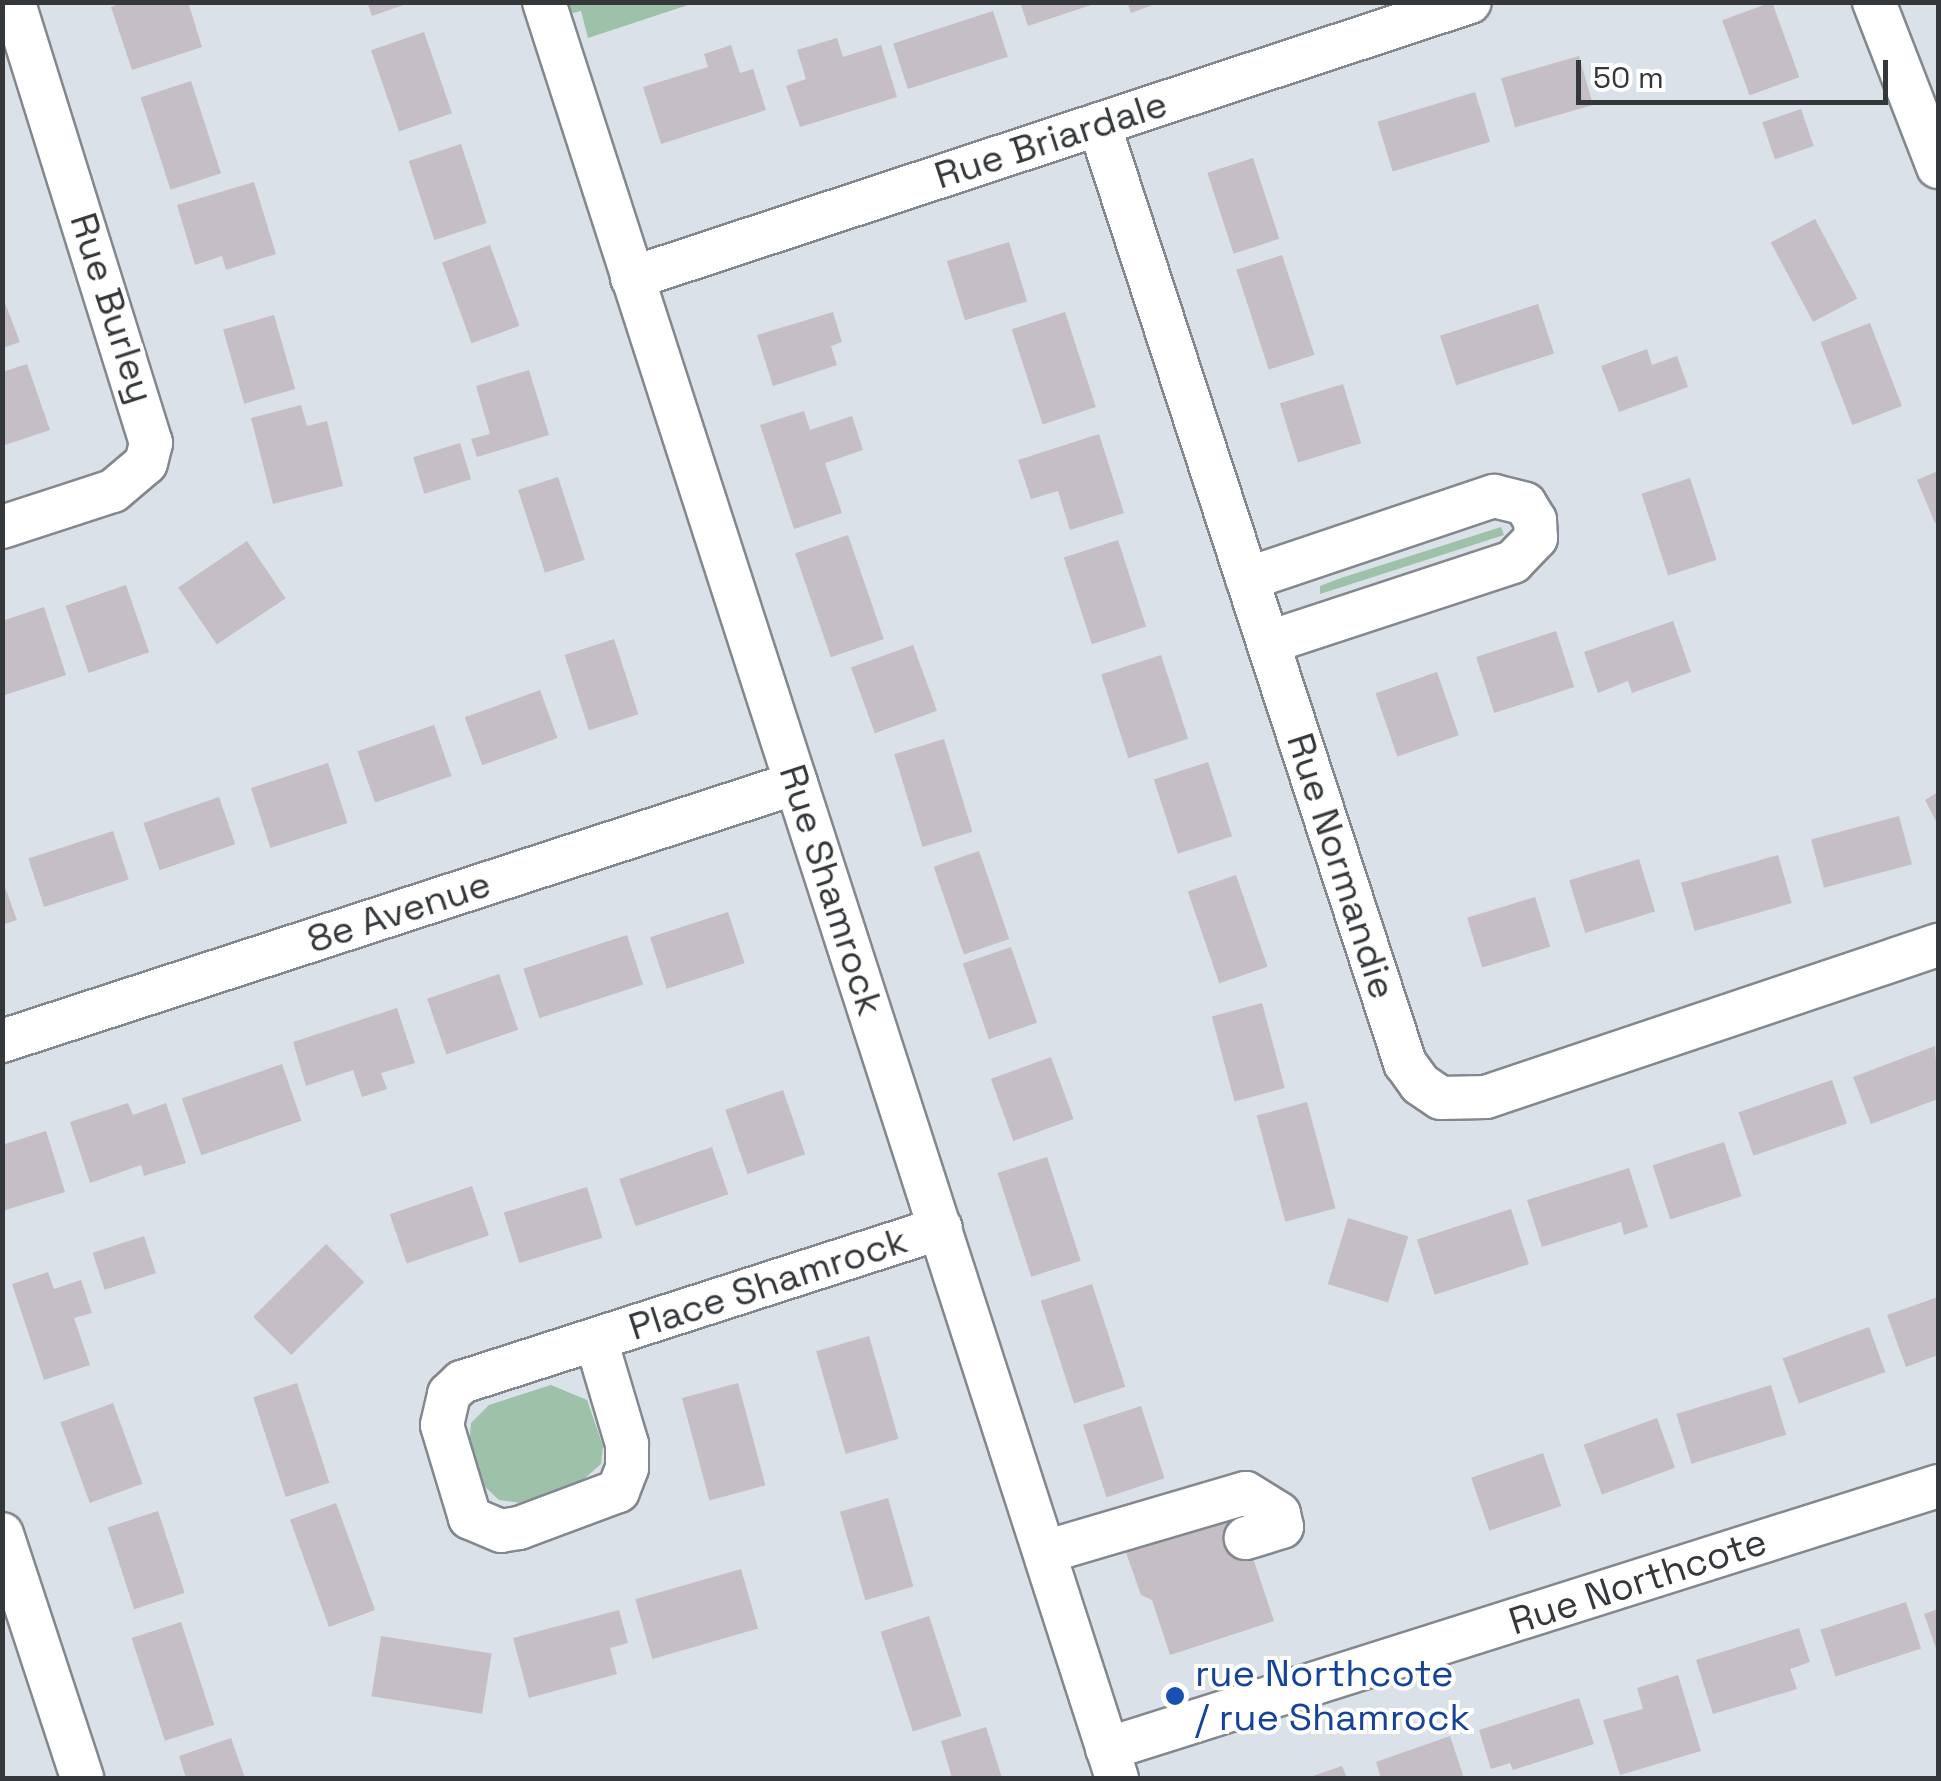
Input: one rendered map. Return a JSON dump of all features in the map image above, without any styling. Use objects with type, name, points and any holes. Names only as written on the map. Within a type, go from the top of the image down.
[{"type":"street","name":"Rue Burley","points":[[2,527],[113,491],[146,464],[151,443],[14,2]]},
{"type":"street","name":"Rue Shamrock","points":[[544,2],[1112,1764]]},
{"type":"street","name":"Rue Briardale","points":[[632,278],[1470,2]]},
{"type":"street","points":[[1874,2],[1938,166]]},
{"type":"street","name":"Rue Normandie","points":[[1098,124],[1405,1063],[1440,1098],[1486,1098],[1938,945]]},
{"type":"street","points":[[1247,579],[1494,496],[1525,504],[1535,520],[1536,538],[1513,562],[1269,642]]},
{"type":"street","name":"8e Avenue","points":[[2,1040],[796,783]]},
{"type":"street","name":"Place Shamrock","points":[[596,1340],[627,1444],[627,1468],[618,1491],[518,1528],[501,1531],[470,1518],[446,1447],[449,1394],[482,1374],[941,1228]]},
{"type":"street","name":"Rue Northcote","points":[[1112,1764],[1938,1486]]},
{"type":"street","points":[[1045,1552],[1246,1493],[1278,1514],[1282,1527],[1246,1538]]},
{"type":"street","points":[[2,1534],[82,1778]]},
{"type":"green space","points":[[565,3],[694,3],[588,38],[581,11],[568,14]]},
{"type":"green space","points":[[1501,527],[1504,535],[1320,594],[1320,586],[1341,578]]},
{"type":"green space","points":[[551,1385],[587,1400],[603,1446],[601,1464],[576,1486],[523,1503],[499,1500],[482,1484],[469,1448],[471,1423],[489,1405]]},
{"type":"building","points":[[124,2],[188,2],[202,47],[132,70],[111,7]]},
{"type":"building","points":[[367,2],[409,2],[409,3],[372,16]]},
{"type":"building","points":[[1020,2],[1097,2],[1097,3],[1028,26]]},
{"type":"building","points":[[1127,2],[1158,2],[1158,3],[1131,13]]},
{"type":"building","points":[[1772,2],[1799,77],[1750,95],[1722,20]]},
{"type":"building","points":[[993,11],[1008,57],[908,89],[893,43]]},
{"type":"building","points":[[424,32],[452,113],[399,132],[371,50]]},
{"type":"building","points":[[837,38],[843,57],[881,45],[897,97],[800,127],[786,86],[806,79],[797,50]]},
{"type":"building","points":[[731,45],[740,73],[753,69],[766,110],[661,144],[643,87],[708,67],[704,54]]},
{"type":"building","points":[[1579,56],[1593,105],[1515,127],[1501,78]]},
{"type":"building","points":[[191,81],[221,173],[171,190],[141,97]]},
{"type":"building","points":[[1475,92],[1490,142],[1393,172],[1377,122]]},
{"type":"building","points":[[1801,109],[1814,146],[1775,159],[1762,122]]},
{"type":"building","points":[[461,144],[487,223],[434,240],[409,161]]},
{"type":"building","points":[[1253,158],[1279,239],[1234,254],[1207,173]]},
{"type":"building","points":[[254,182],[276,254],[226,270],[222,256],[195,265],[177,205]]},
{"type":"building","points":[[1815,219],[1857,298],[1813,322],[1771,242]]},
{"type":"building","points":[[1009,242],[1027,301],[965,320],[947,261]]},
{"type":"building","points":[[490,245],[519,326],[471,343],[442,262]]},
{"type":"building","points":[[1282,255],[1314,355],[1269,370],[1236,270]]},
{"type":"building","points":[[2,295],[20,342],[2,348]]},
{"type":"building","points":[[1538,304],[1554,353],[1456,385],[1440,336]]},
{"type":"building","points":[[833,312],[842,342],[831,346],[837,365],[773,386],[757,335]]},
{"type":"building","points":[[1065,312],[1096,407],[1043,424],[1012,329]]},
{"type":"building","points":[[274,315],[295,389],[244,404],[223,330]]},
{"type":"building","points":[[1870,323],[1902,406],[1852,425],[1821,342]]},
{"type":"building","points":[[1647,349],[1652,365],[1677,356],[1688,387],[1619,412],[1601,366]]},
{"type":"building","points":[[27,364],[50,430],[2,446],[2,372]]},
{"type":"building","points":[[529,370],[549,435],[477,457],[471,439],[490,434],[476,386]]},
{"type":"building","points":[[1343,384],[1361,443],[1298,463],[1280,403]]},
{"type":"building","points":[[301,405],[307,426],[327,421],[343,486],[273,504],[251,418]]},
{"type":"building","points":[[804,411],[810,430],[852,416],[863,450],[825,463],[842,513],[794,529],[760,425]]},
{"type":"building","points":[[1099,434],[1124,513],[1070,530],[1058,491],[1031,499],[1018,460]]},
{"type":"building","points":[[460,443],[471,479],[424,494],[413,457]]},
{"type":"building","points":[[1938,471],[1938,521],[1935,523],[1917,480]]},
{"type":"building","points":[[558,477],[585,560],[545,573],[518,490]]},
{"type":"building","points":[[1690,478],[1717,560],[1668,576],[1641,494]]},
{"type":"building","points":[[848,535],[884,639],[831,657],[795,553]]},
{"type":"building","points":[[1118,540],[1146,627],[1092,644],[1064,558]]},
{"type":"building","points":[[247,541],[286,598],[217,645],[178,587]]},
{"type":"building","points":[[126,585],[149,652],[89,673],[65,606]]},
{"type":"building","points":[[44,607],[66,675],[2,696],[2,621]]},
{"type":"building","points":[[1673,621],[1691,672],[1632,693],[1628,681],[1598,693],[1584,652]]},
{"type":"building","points":[[1556,631],[1574,687],[1494,713],[1476,657]]},
{"type":"building","points":[[614,639],[638,714],[589,730],[565,655]]},
{"type":"building","points":[[913,645],[937,711],[875,733],[851,668]]},
{"type":"building","points":[[1161,655],[1188,739],[1128,758],[1101,674]]},
{"type":"building","points":[[1437,672],[1459,735],[1397,757],[1376,693]]},
{"type":"building","points":[[540,690],[557,738],[482,765],[465,717]]},
{"type":"building","points":[[434,725],[452,776],[375,802],[357,751]]},
{"type":"building","points":[[944,739],[972,832],[923,847],[894,754]]},
{"type":"building","points":[[1208,762],[1232,836],[1178,854],[1154,780]]},
{"type":"building","points":[[328,763],[347,823],[270,848],[251,788]]},
{"type":"building","points":[[1938,792],[1938,825],[1925,800]]},
{"type":"building","points":[[219,797],[235,844],[160,870],[143,823]]},
{"type":"building","points":[[1899,816],[1912,864],[1824,888],[1811,840]]},
{"type":"building","points":[[113,831],[129,880],[44,907],[28,859]]},
{"type":"building","points":[[979,851],[1009,939],[964,955],[934,867]]},
{"type":"building","points":[[1778,855],[1792,903],[1695,931],[1681,883]]},
{"type":"building","points":[[1639,859],[1655,912],[1585,933],[1569,880]]},
{"type":"building","points":[[1236,875],[1268,967],[1219,983],[1188,892]]},
{"type":"building","points":[[2,879],[17,920],[2,925]]},
{"type":"building","points":[[1535,897],[1550,947],[1482,967],[1467,918]]},
{"type":"building","points":[[728,912],[745,963],[667,989],[650,937]]},
{"type":"building","points":[[627,935],[643,984],[539,1018],[523,969]]},
{"type":"building","points":[[1011,947],[1037,1023],[989,1039],[963,964]]},
{"type":"building","points":[[499,974],[518,1030],[446,1055],[427,999]]},
{"type":"building","points":[[1262,1003],[1285,1088],[1235,1101],[1212,1016]]},
{"type":"building","points":[[397,1008],[415,1063],[381,1073],[387,1089],[362,1097],[353,1070],[306,1086],[293,1042]]},
{"type":"building","points":[[1935,1046],[1938,1099],[1871,1124],[1853,1077]]},
{"type":"building","points":[[1051,1057],[1074,1119],[1013,1141],[991,1079]]},
{"type":"building","points":[[282,1064],[302,1121],[201,1155],[182,1099]]},
{"type":"building","points":[[1832,1080],[1847,1123],[1753,1156],[1738,1112]]},
{"type":"building","points":[[783,1090],[805,1154],[747,1174],[725,1110]]},
{"type":"building","points":[[1307,1102],[1335,1208],[1285,1222],[1257,1115]]},
{"type":"building","points":[[128,1103],[133,1115],[166,1103],[186,1163],[144,1176],[141,1165],[90,1183],[70,1122]]},
{"type":"building","points":[[46,1131],[65,1192],[2,1211],[2,1145]]},
{"type":"building","points":[[1724,1142],[1742,1196],[1670,1219],[1653,1165]]},
{"type":"building","points":[[712,1147],[728,1194],[636,1226],[619,1179]]},
{"type":"building","points":[[1047,1157],[1081,1261],[1031,1277],[998,1173]]},
{"type":"building","points":[[1629,1168],[1648,1227],[1624,1235],[1621,1222],[1542,1247],[1527,1200]]},
{"type":"building","points":[[472,1186],[489,1235],[407,1263],[390,1214]]},
{"type":"building","points":[[587,1187],[602,1238],[519,1263],[504,1212]]},
{"type":"building","points":[[1511,1209],[1529,1264],[1435,1295],[1417,1240]]},
{"type":"building","points":[[1348,1218],[1408,1236],[1388,1302],[1328,1284]]},
{"type":"building","points":[[144,1236],[156,1273],[105,1290],[93,1253]]},
{"type":"building","points":[[326,1244],[364,1282],[291,1355],[253,1317]]},
{"type":"building","points":[[48,1272],[54,1289],[81,1280],[92,1313],[74,1318],[90,1365],[44,1380],[12,1284]]},
{"type":"building","points":[[1092,1284],[1125,1387],[1074,1403],[1041,1301]]},
{"type":"building","points":[[1938,1297],[1938,1355],[1906,1367],[1887,1315]]},
{"type":"building","points":[[1869,1327],[1885,1372],[1799,1404],[1783,1358]]},
{"type":"building","points":[[869,1336],[898,1439],[846,1454],[816,1351]]},
{"type":"building","points":[[297,1383],[329,1483],[286,1497],[253,1397]]},
{"type":"building","points":[[738,1383],[765,1485],[709,1500],[682,1398]]},
{"type":"building","points":[[1771,1385],[1786,1435],[1692,1464],[1676,1414]]},
{"type":"building","points":[[113,1403],[142,1484],[90,1503],[60,1422]]},
{"type":"building","points":[[1141,1406],[1164,1478],[1106,1497],[1083,1425]]},
{"type":"building","points":[[1657,1418],[1675,1468],[1602,1494],[1584,1445]]},
{"type":"building","points":[[1543,1453],[1561,1506],[1489,1531],[1471,1478]]},
{"type":"building","points":[[888,1498],[913,1586],[865,1600],[840,1512]]},
{"type":"building","points":[[336,1503],[375,1610],[329,1627],[290,1520]]},
{"type":"building","points":[[1237,1510],[1274,1621],[1170,1655],[1152,1600],[1141,1595],[1124,1547]]},
{"type":"building","points":[[158,1511],[185,1593],[134,1609],[108,1527]]},
{"type":"building","points":[[741,1569],[758,1629],[652,1659],[635,1599]]},
{"type":"building","points":[[1906,1602],[1921,1649],[1836,1676],[1820,1630]]},
{"type":"building","points":[[1938,1609],[1938,1654],[1924,1614]]},
{"type":"building","points":[[619,1610],[628,1643],[610,1648],[617,1674],[529,1698],[513,1638]]},
{"type":"building","points":[[929,1616],[961,1716],[913,1732],[880,1632]]},
{"type":"building","points":[[181,1622],[214,1725],[165,1741],[132,1638]]},
{"type":"building","points":[[1799,1628],[1810,1662],[1790,1669],[1797,1689],[1713,1714],[1696,1660]]},
{"type":"building","points":[[381,1636],[492,1654],[482,1714],[371,1696]]},
{"type":"building","points":[[1678,1675],[1701,1751],[1620,1775],[1603,1720],[1643,1709],[1637,1688]]},
{"type":"building","points":[[1579,1698],[1594,1744],[1513,1770],[1510,1763],[1491,1769],[1479,1730]]},
{"type":"building","points":[[986,1727],[1002,1778],[952,1778],[941,1741]]},
{"type":"building","points":[[1450,1736],[1464,1778],[1381,1778],[1376,1762]]},
{"type":"building","points":[[231,1738],[245,1778],[186,1778],[179,1756]]},
{"type":"building","points":[[1342,1766],[1347,1778],[1307,1778]]},
{"type":"place","name":"rue Northcote / rue Shamrock","points":[[1175,1696]]}]
